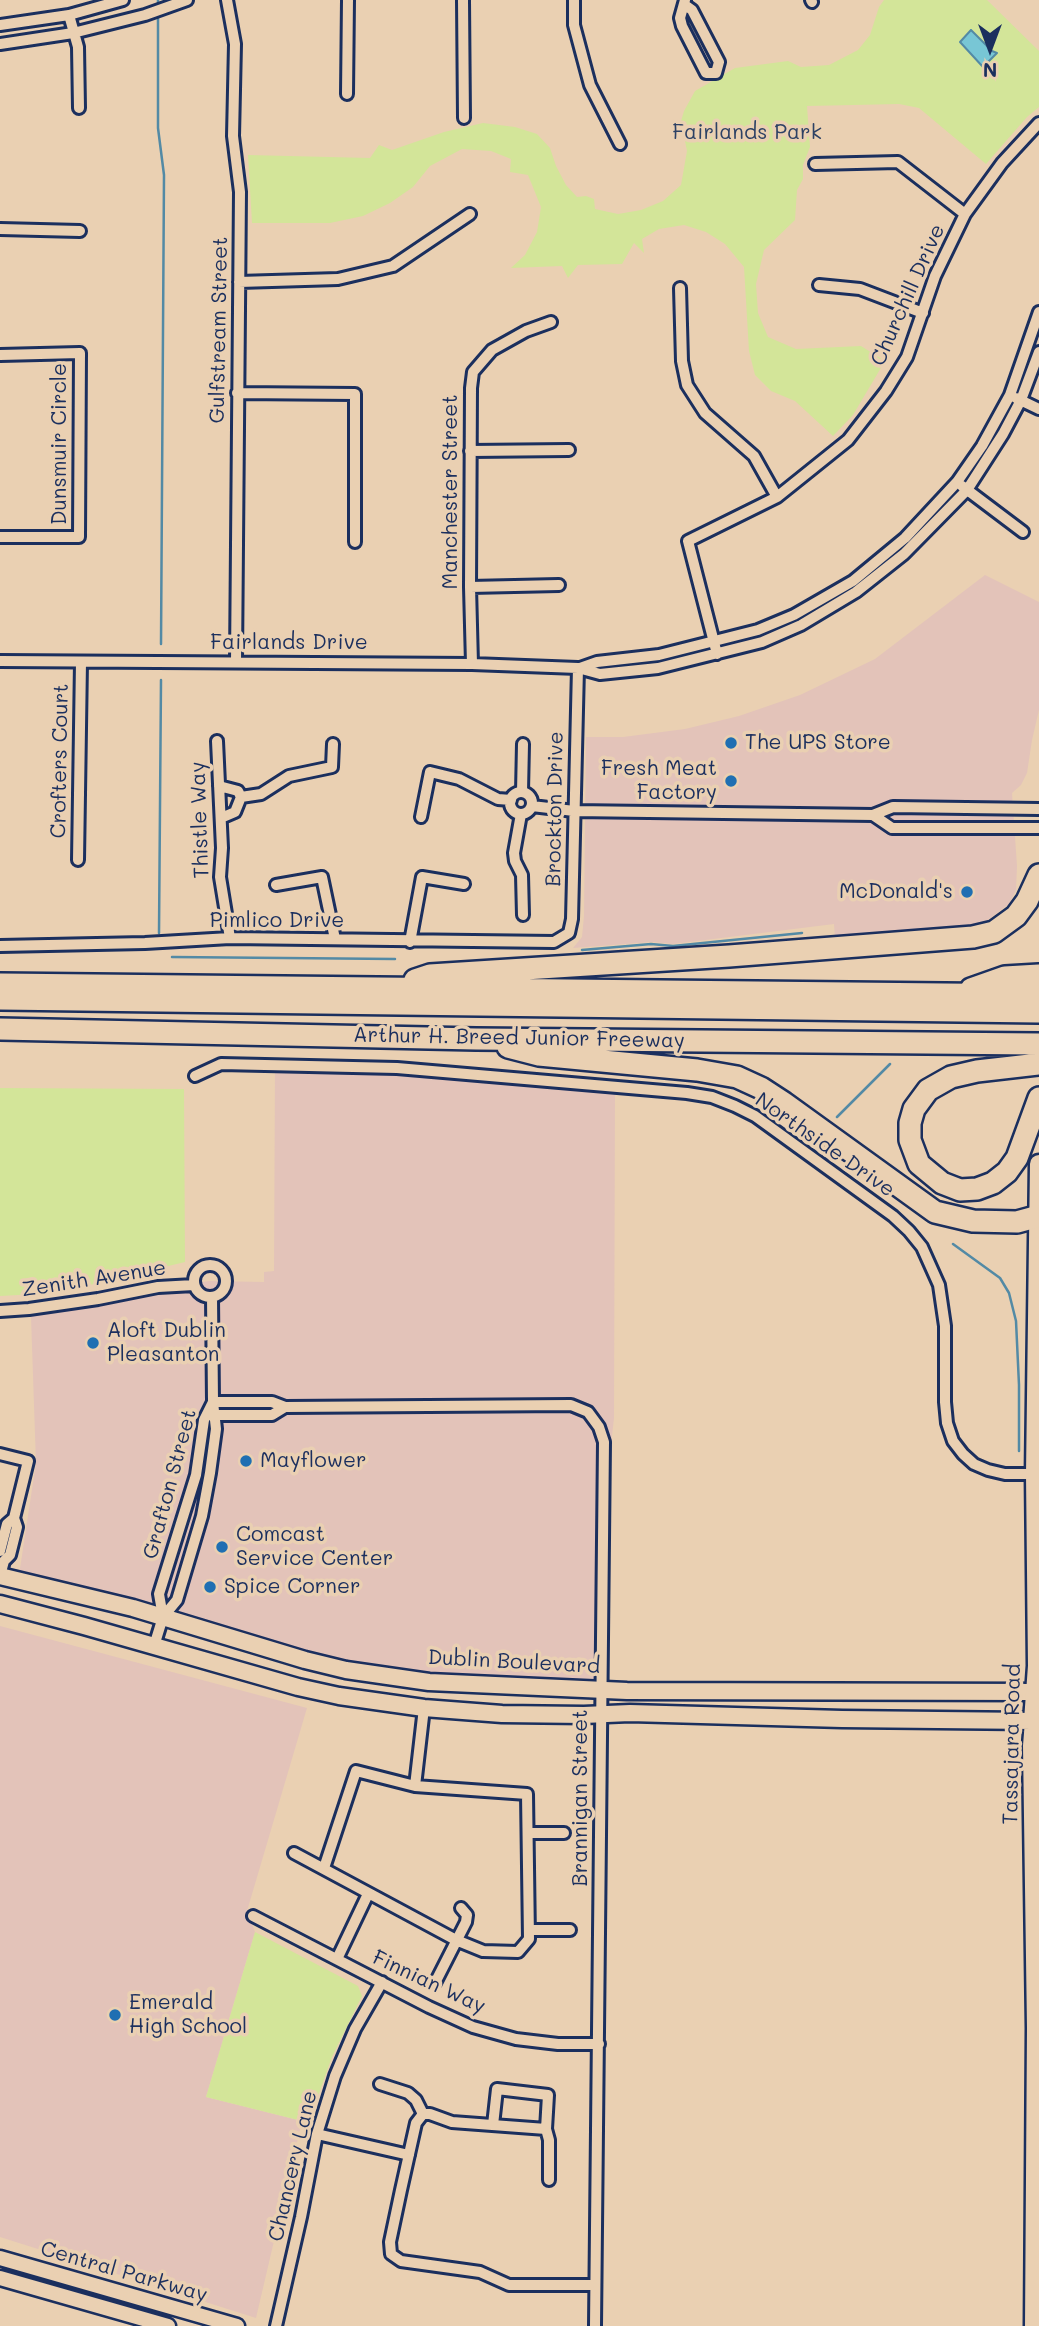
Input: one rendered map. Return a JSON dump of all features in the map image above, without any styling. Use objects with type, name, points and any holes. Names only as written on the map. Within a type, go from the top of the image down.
[{"type":"highway","points":[[389,989],[430,975],[973,937],[994,932],[1016,916],[1027,901],[1039,875]]},
{"type":"highway","points":[[959,993],[1005,977],[1039,975]]},
{"type":"highway","points":[[0,984],[1039,995]]},
{"type":"highway","points":[[0,999],[1039,1012]]},
{"type":"highway","name":"Arthur H. Breed Junior Freeway","points":[[0,1029],[476,1039],[1039,1044]]},
{"type":"highway","points":[[476,1039],[539,1055],[697,1070],[737,1077],[784,1103],[935,1212],[973,1222],[1017,1222],[1038,1216]]},
{"type":"highway","points":[[1039,1064],[977,1071],[951,1077],[928,1090],[914,1109],[910,1123],[910,1140],[919,1164],[942,1184],[960,1189],[976,1189],[993,1183],[1007,1172],[1017,1158],[1039,1097]]},
{"type":"main road","name":"Tassajara Road","points":[[1032,2326],[1035,2028],[1031,1746],[1036,1721],[1037,1692],[1035,1474],[1039,1164]]},
{"type":"main road","name":"Dublin Boulevard","points":[[1,1560],[163,1617],[305,1660],[388,1677],[468,1685],[602,1689],[1037,1692]]},
{"type":"main road","points":[[0,1604],[298,1687],[424,1708],[502,1714],[631,1713],[1036,1721]]},
{"type":"street","points":[[0,25],[69,15],[123,0]]},
{"type":"street","points":[[0,44],[73,33],[145,15],[187,0]]},
{"type":"street","name":"Gulfstream Street","points":[[228,0],[235,44],[233,135],[240,192],[236,662]]},
{"type":"street","points":[[346,94],[348,0]]},
{"type":"street","points":[[463,0],[464,118]]},
{"type":"street","points":[[574,0],[574,25],[590,85],[620,144]]},
{"type":"street","points":[[685,2],[692,10],[719,62],[716,73],[706,73],[682,26],[680,18],[685,2]]},
{"type":"street","points":[[69,15],[78,47],[79,108]]},
{"type":"street","name":"Churchill Drive","points":[[717,654],[688,541],[777,497],[848,440],[886,391],[907,356],[935,276],[965,214],[1002,163],[1037,128]]},
{"type":"street","points":[[815,164],[898,162],[965,214]]},
{"type":"street","points":[[239,282],[338,279],[393,266],[470,214]]},
{"type":"street","points":[[0,229],[80,231]]},
{"type":"street","points":[[819,285],[860,289],[923,313]]},
{"type":"street","points":[[680,288],[681,361],[687,385],[705,413],[754,456],[777,497]]},
{"type":"street","name":"Fairlands Drive","points":[[1016,398],[1039,312]]},
{"type":"street","name":"Manchester Street","points":[[472,664],[470,451],[473,372],[492,350],[526,331],[551,323]]},
{"type":"street","name":"Fairlands Drive","points":[[0,661],[472,664],[578,668],[600,674],[658,668],[762,642],[801,625],[856,593],[904,554],[962,486],[982,446],[1016,398],[1039,352]]},
{"type":"street","name":"Dunsmuir Circle","points":[[0,355],[80,353],[79,537],[0,537]]},
{"type":"street","points":[[237,393],[355,394],[355,542]]},
{"type":"street","points":[[1016,398],[1039,409]]},
{"type":"street","points":[[470,451],[569,450]]},
{"type":"street","points":[[962,486],[1023,533]]},
{"type":"street","name":"Fairlands Drive","points":[[578,668],[597,662],[659,655],[713,642],[758,630],[794,615],[853,581],[962,486]]},
{"type":"street","points":[[470,587],[559,585]]},
{"type":"street","name":"Crofters Court","points":[[78,860],[81,662]]},
{"type":"street","name":"Brockton Drive","points":[[554,942],[569,933],[572,919],[578,668]]},
{"type":"street","name":"Thistle Way","points":[[217,741],[221,818],[220,877],[230,938]]},
{"type":"street","points":[[241,797],[261,794],[289,776],[332,767],[333,744]]},
{"type":"street","points":[[522,792],[523,744]]},
{"type":"street","points":[[421,817],[430,772],[459,779],[498,799],[511,800]]},
{"type":"street","points":[[219,786],[238,791],[241,797]]},
{"type":"street","points":[[522,792],[530,797],[532,806],[529,811],[521,814],[512,808],[511,800],[515,794],[522,792]]},
{"type":"street","points":[[221,818],[234,812],[241,797]]},
{"type":"street","points":[[532,806],[574,811],[873,815],[893,807],[1039,809]]},
{"type":"street","points":[[521,814],[514,861],[522,875],[523,915]]},
{"type":"street","points":[[873,815],[892,828],[1039,828]]},
{"type":"street","points":[[276,884],[322,877],[335,939]]},
{"type":"street","points":[[410,942],[422,877],[464,884]]},
{"type":"street","name":"Pimlico Drive","points":[[0,946],[230,938],[554,942]]},
{"type":"street","name":"Northside Drive","points":[[195,1076],[221,1064],[397,1068],[687,1093],[712,1097],[735,1105],[755,1116],[909,1231],[922,1247],[939,1285],[945,1326],[945,1402],[947,1423],[953,1441],[974,1464],[988,1470],[1005,1474],[1035,1474]]},
{"type":"street","points":[[208,1265],[219,1268],[225,1276],[225,1286],[220,1294],[212,1297],[200,1294],[194,1285],[198,1269],[208,1265]]},
{"type":"street","name":"Zenith Avenue","points":[[0,1311],[98,1299],[158,1287],[194,1285]]},
{"type":"street","name":"Grafton Street","points":[[163,1617],[159,1594],[196,1475],[213,1402],[212,1297]]},
{"type":"street","name":"Brannigan Street","points":[[213,1402],[272,1402],[285,1407],[571,1405],[588,1412],[599,1427],[604,1442],[595,2326]]},
{"type":"street","name":"Brannigan Street","points":[[211,1415],[272,1415],[285,1407]]},
{"type":"street","name":"Grafton Street","points":[[154,1646],[163,1617],[177,1601],[202,1516],[216,1429],[211,1415]]},
{"type":"street","points":[[0,1454],[28,1461],[14,1518],[17,1527],[10,1555],[1,1560]]},
{"type":"street","points":[[415,1786],[424,1708]]},
{"type":"street","points":[[294,1853],[456,1940],[483,1951],[518,1952],[529,1939],[527,1794],[415,1786],[356,1772],[324,1868]]},
{"type":"street","points":[[528,1833],[564,1833]]},
{"type":"street","points":[[337,1959],[368,1894]]},
{"type":"street","points":[[435,1983],[466,1922],[467,1915],[461,1908]]},
{"type":"street","name":"Finnian Way","points":[[253,1916],[429,2007],[473,2026],[516,2039],[558,2044],[599,2044]]},
{"type":"street","points":[[529,1930],[570,1930]]},
{"type":"street","name":"Chancery Lane","points":[[276,2326],[317,2134],[336,2074],[355,2029],[382,1982]]},
{"type":"street","points":[[380,2084],[408,2093],[416,2100],[423,2113]]},
{"type":"street","points":[[493,2125],[497,2089],[548,2095],[546,2129],[549,2180]]},
{"type":"street","points":[[423,2113],[416,2123],[390,2242],[391,2254],[395,2258],[480,2272],[509,2285],[595,2285]]},
{"type":"street","points":[[423,2113],[452,2122],[546,2129]]},
{"type":"street","points":[[317,2134],[409,2155]]},
{"type":"street","name":"Central Parkway","points":[[0,2258],[237,2326]]},
{"type":"street","name":"Central Parkway","points":[[0,2277],[168,2326]]},
{"type":"shaded area","points":[[985,575],[1039,602],[1039,710],[1027,773],[1021,785],[1012,793],[1017,866],[1016,890],[1009,904],[981,925],[964,929],[835,939],[834,924],[673,944],[652,942],[573,948],[582,937],[584,916],[586,737],[623,737],[685,729],[739,716],[800,695],[875,659]]},
{"type":"shaded area","points":[[275,1066],[434,1073],[615,1090],[614,1418],[611,1445],[606,1684],[452,1680],[351,1667],[19,1575],[36,1463],[31,1317],[41,1310],[209,1281],[264,1282],[264,1272],[274,1271]]},
{"type":"shaded area","name":"Emerald High School","points":[[0,1626],[307,1708],[247,1911],[255,1932],[206,2097],[302,2121],[256,2318],[0,2237]]},
{"type":"green space","name":"Fairlands Park","points":[[884,0],[987,0],[1039,51],[1039,107],[986,164],[919,108],[899,104],[807,106],[810,147],[803,165],[803,179],[797,190],[795,220],[764,250],[756,284],[758,313],[768,337],[796,349],[861,346],[885,361],[853,415],[833,436],[795,401],[771,391],[755,375],[749,351],[744,267],[725,244],[706,232],[684,225],[659,229],[642,239],[644,253],[634,243],[622,264],[578,265],[568,278],[562,266],[511,268],[525,255],[537,232],[541,207],[528,175],[510,172],[511,159],[491,151],[462,149],[430,166],[413,187],[390,203],[363,216],[330,223],[252,223],[248,155],[370,158],[379,145],[392,150],[444,132],[483,123],[515,127],[537,134],[550,148],[566,185],[577,197],[594,199],[595,209],[618,214],[641,210],[663,201],[681,185],[687,151],[681,121],[695,91],[735,68],[788,61],[801,67],[829,65],[858,50],[870,35]]},
{"type":"green space","points":[[0,1088],[184,1089],[185,1262],[56,1293],[0,1296]]},
{"type":"green space","points":[[255,1932],[358,1986],[362,1996],[332,2057],[312,2113],[302,2121],[206,2097]]},
{"type":"water","points":[[971,30],[997,53],[983,67],[960,42]]},
{"type":"waterway","points":[[158,0],[158,8]]},
{"type":"waterway","points":[[158,14],[158,128],[164,175],[161,644]]},
{"type":"waterway","points":[[159,933],[161,680]]},
{"type":"waterway","points":[[582,950],[651,944],[673,946],[802,933]]},
{"type":"waterway","points":[[172,957],[395,959]]},
{"type":"waterway","points":[[837,1117],[890,1064]]},
{"type":"waterway","points":[[953,1244],[1000,1278],[1009,1293],[1016,1321],[1019,1451]]},
{"type":"place","name":"The UPS Store","points":[[731,743]]},
{"type":"place","name":"Fresh Meat Factory","points":[[731,781]]},
{"type":"place","name":"McDonald's","points":[[967,892]]},
{"type":"place","name":"Aloft Dublin Pleasanton","points":[[93,1343]]},
{"type":"place","name":"Mayflower","points":[[246,1461]]},
{"type":"place","name":"Comcast Service Center","points":[[222,1547]]},
{"type":"place","name":"Spice Corner","points":[[210,1587]]},
{"type":"place","name":"Emerald High School","points":[[115,2015]]}]
